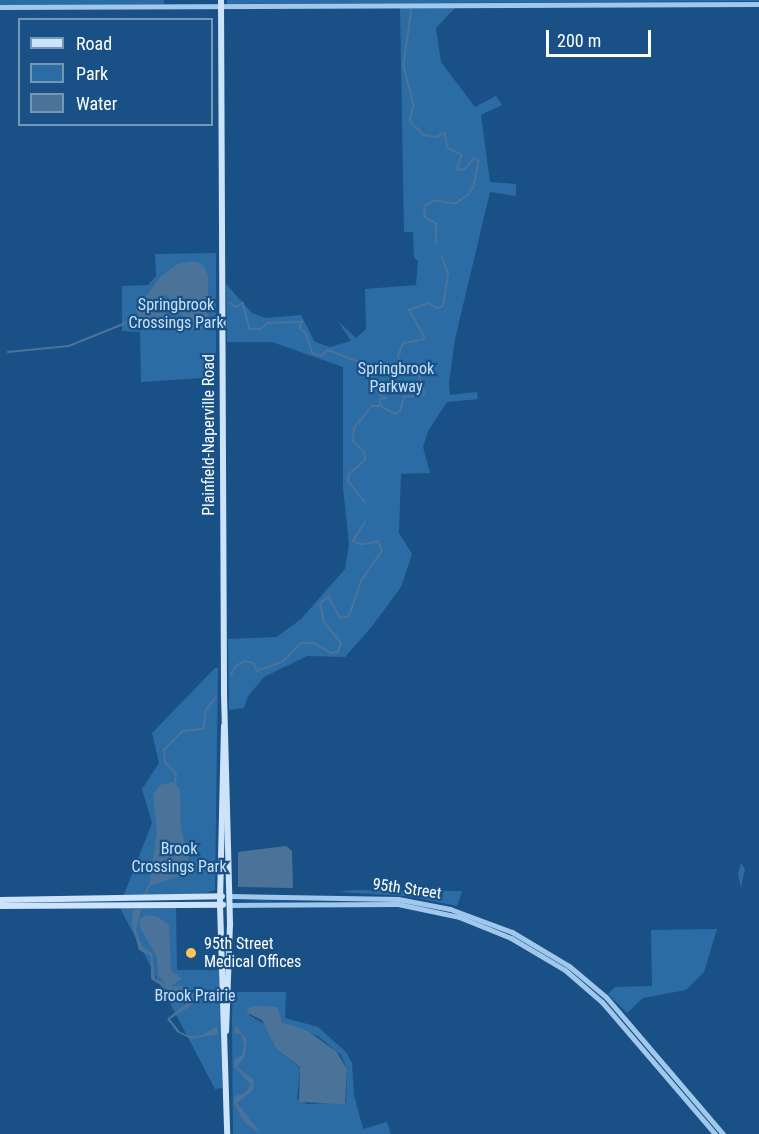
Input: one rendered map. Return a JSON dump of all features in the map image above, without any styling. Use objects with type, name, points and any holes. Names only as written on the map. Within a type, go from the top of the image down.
[{"type":"main road","name":"Plainfield-Naperville Road","points":[[221,3],[224,726],[220,905],[226,1031]]},
{"type":"main road","name":"Plainfield-Naperville Road","points":[[224,726],[229,803],[227,1134]]},
{"type":"main road","name":"95th Street","points":[[0,906],[131,902],[150,897],[229,896]]},
{"type":"main road","name":"95th Street","points":[[0,900],[229,905]]},
{"type":"street","points":[[0,7],[221,3],[407,6],[759,4]]},
{"type":"street","name":"95th Street","points":[[229,896],[398,899],[450,909],[512,932],[569,966],[612,1003],[723,1134]]},
{"type":"street","name":"95th Street","points":[[229,905],[398,904],[448,914],[511,938],[565,970],[602,1002],[715,1134]]},
{"type":"green space","points":[[0,0],[164,0],[164,4],[0,6]]},
{"type":"green space","points":[[227,0],[759,0],[759,1],[227,4]]},
{"type":"green space","name":"Springbrook Parkway","points":[[400,7],[455,8],[436,28],[441,62],[475,107],[496,96],[502,105],[481,115],[490,182],[516,184],[516,196],[490,192],[455,339],[449,383],[450,395],[477,392],[478,399],[447,402],[428,431],[423,447],[430,473],[401,474],[399,533],[412,554],[401,587],[373,625],[345,657],[307,656],[264,677],[248,696],[244,708],[229,710],[228,639],[277,637],[301,619],[345,569],[349,544],[343,487],[343,367],[272,342],[227,342],[226,284],[252,313],[265,318],[301,315],[315,342],[330,347],[351,341],[338,321],[356,338],[366,329],[365,289],[416,285],[418,261],[414,257],[413,232],[404,232]]},
{"type":"green space","name":"Springbrook Crossings Park","points":[[216,253],[216,377],[141,382],[140,332],[122,331],[122,286],[148,285],[156,276],[155,254]]},
{"type":"green space","name":"Brook Crossings Park","points":[[215,668],[218,668],[215,890],[206,893],[123,897],[152,823],[142,789],[159,763],[152,733]]},
{"type":"green space","points":[[741,863],[745,869],[741,888],[738,874]]},
{"type":"green space","points":[[354,890],[462,891],[457,906],[407,896],[338,892]]},
{"type":"green space","points":[[299,898],[380,899],[418,903],[352,899],[239,901]]},
{"type":"green space","name":"Brook Prairie","points":[[176,907],[177,970],[221,970],[222,1088],[215,1089],[120,908]]},
{"type":"green space","points":[[717,929],[704,972],[686,990],[643,998],[627,1013],[608,994],[615,987],[652,986],[651,930]]},
{"type":"green space","points":[[238,992],[286,992],[285,1018],[318,1027],[346,1052],[352,1063],[354,1095],[363,1129],[387,1122],[391,1134],[233,1134],[233,998]],"holes":[[[249,1007],[278,1007],[282,1022],[318,1036],[341,1055],[347,1069],[346,1102],[307,1104],[297,1099],[300,1068],[276,1049],[266,1025],[249,1015]]]},
{"type":"water","points":[[194,261],[203,265],[208,275],[208,325],[199,330],[185,328],[179,310],[166,294],[158,299],[167,316],[161,326],[138,318],[136,310],[160,277],[178,264]]},
{"type":"water","points":[[173,782],[180,789],[181,829],[190,864],[186,874],[149,886],[157,831],[153,795],[160,785]]},
{"type":"water","points":[[286,846],[292,851],[293,888],[238,887],[238,852]]},
{"type":"water","points":[[141,909],[136,930],[142,946],[152,953],[155,978],[166,985],[158,975],[157,957],[140,928],[140,919],[146,915],[158,917],[169,925],[171,971],[182,978],[171,986],[188,986],[196,995],[193,1004],[170,1019],[180,1032],[190,1036],[202,1035],[217,1026],[218,1034],[191,1039],[177,1032],[167,1019],[189,1001],[192,994],[168,990],[151,979],[151,956],[139,950],[132,925],[133,910]]},
{"type":"water","points":[[253,1006],[278,1007],[282,1022],[308,1031],[337,1052],[347,1069],[345,1104],[299,1102],[300,1067],[276,1049],[262,1020],[247,1013],[248,1008]]},
{"type":"water","points":[[236,1025],[247,1040],[245,1056],[237,1067],[254,1080],[253,1090],[237,1103],[261,1134],[245,1123],[234,1104],[235,1096],[244,1094],[251,1085],[234,1066],[235,1059],[242,1055],[244,1044],[241,1034],[234,1033]]},
{"type":"waterway","points":[[412,7],[404,66],[414,105],[410,121],[424,135],[436,137],[445,133],[448,148],[462,155],[457,170],[465,169],[474,158],[479,161],[474,187],[468,195],[456,204],[435,201],[425,206],[425,217],[436,223],[437,243]]},
{"type":"waterway","points":[[365,503],[348,481],[349,474],[365,460],[364,452],[353,442],[354,428],[372,406],[381,406],[395,414],[400,411],[404,397],[425,395],[419,375],[400,365],[398,356],[403,343],[425,339],[409,310],[428,303],[438,308],[443,306],[448,273],[442,258]]},
{"type":"waterway","points":[[229,302],[236,307],[243,303],[250,329],[260,329],[268,323],[302,322],[300,328],[306,333],[313,353],[321,356],[328,350],[364,364],[364,370],[374,378],[377,390],[382,387],[380,395],[386,398],[380,400],[381,404]]},
{"type":"waterway","points":[[8,352],[69,346],[138,318]]},
{"type":"waterway","points":[[231,675],[236,666],[245,661],[254,663],[257,671],[282,662],[301,643],[314,643],[331,653],[338,652],[341,643],[324,623],[320,603],[329,597],[340,618],[349,616],[361,581],[382,551],[378,542],[361,545],[353,541],[365,522]]},
{"type":"waterway","points":[[175,783],[176,774],[165,762],[164,750],[183,731],[203,729],[206,710],[216,697]]},
{"type":"waterway","points":[[144,896],[149,886]]},
{"type":"place","name":"95th Street Medical Offices","points":[[191,953]]}]
